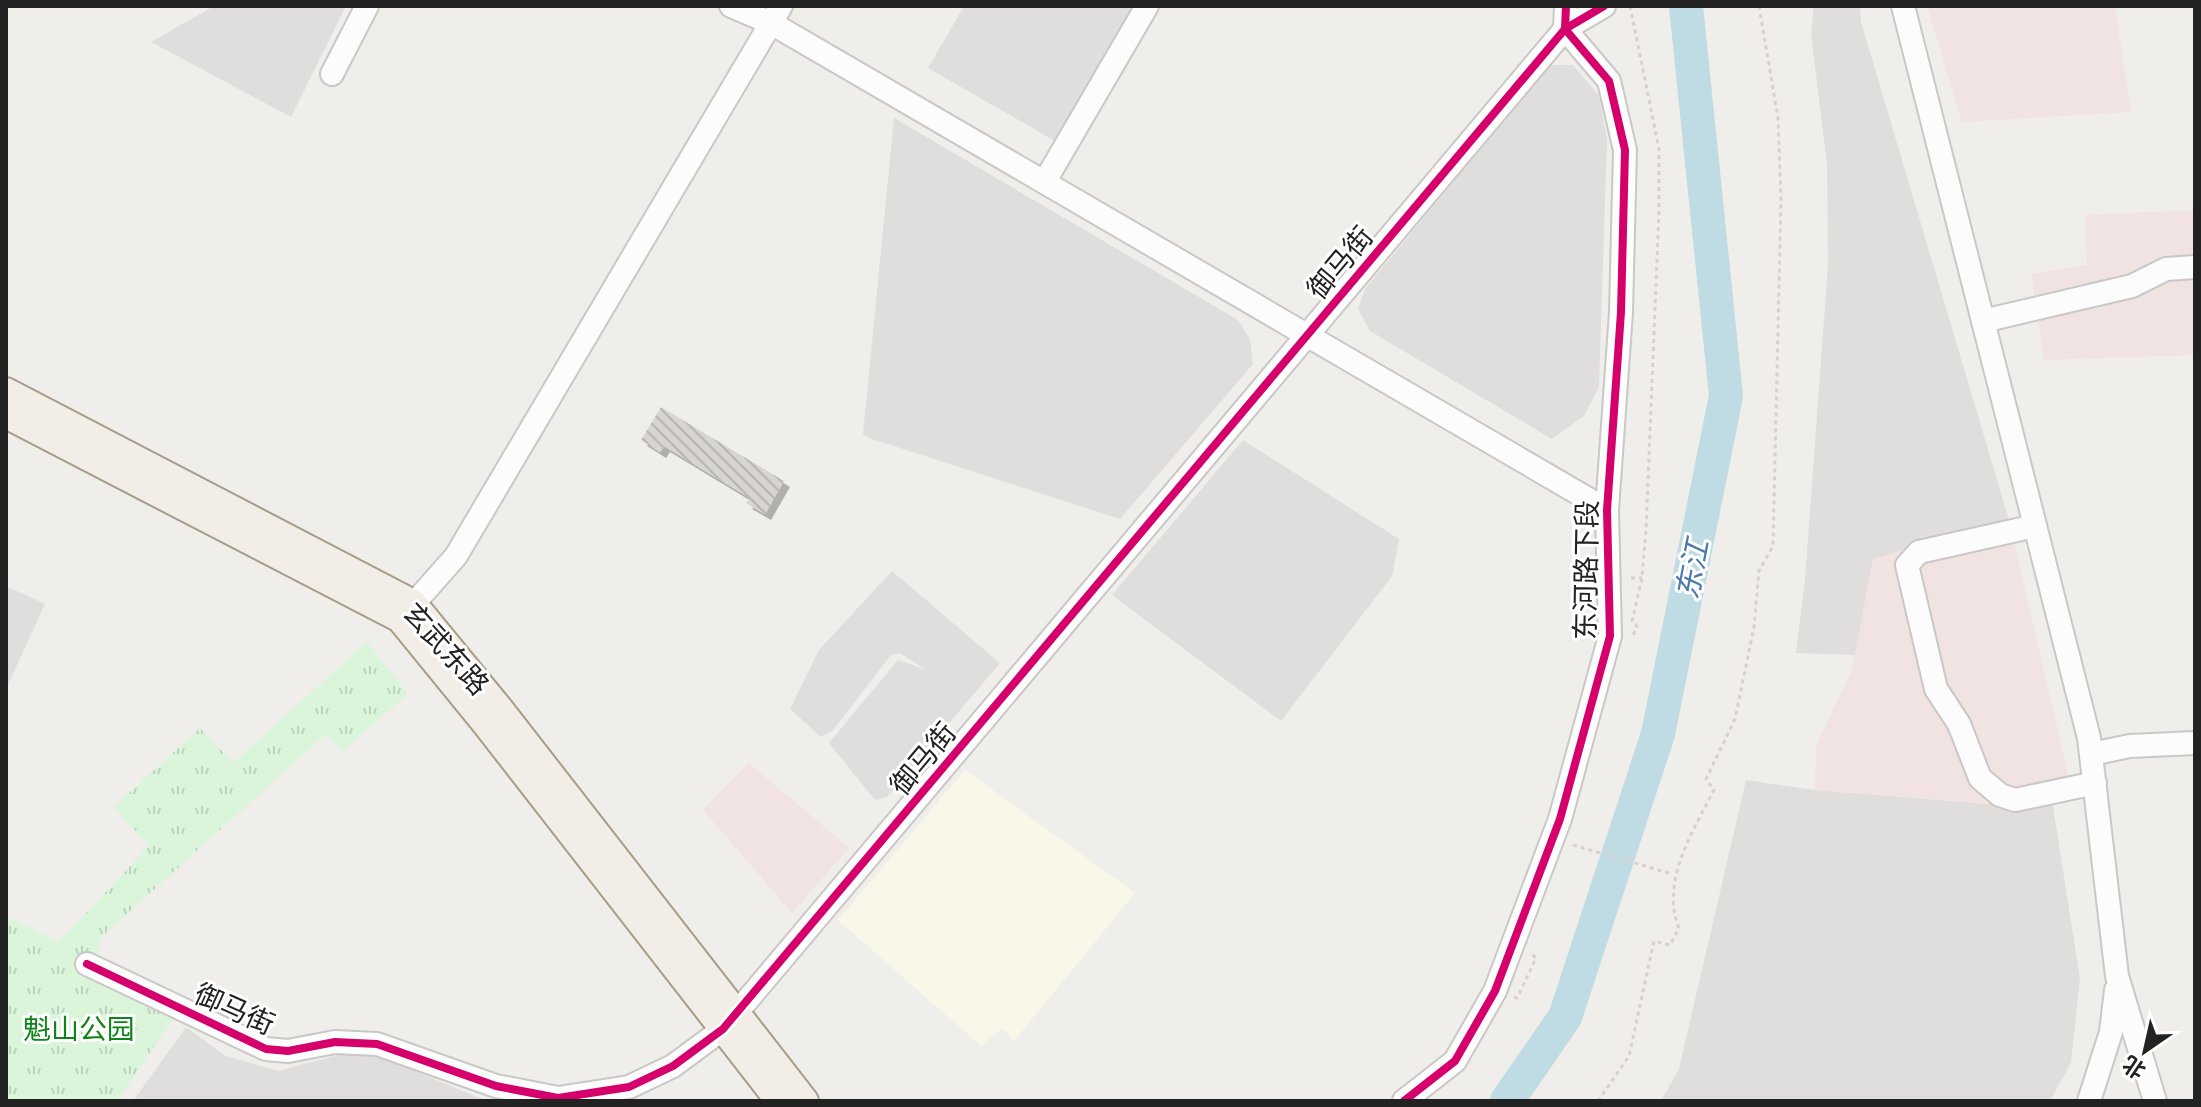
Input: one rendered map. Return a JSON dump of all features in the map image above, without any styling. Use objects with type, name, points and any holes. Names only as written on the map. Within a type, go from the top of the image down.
[{"type":"main road","name":"玄武东路","points":[[6,391],[407,611],[500,709],[729,1021]]},
{"type":"main road","name":"玄武东路","points":[[6,415],[407,611]]},
{"type":"main road","points":[[729,1021],[779,1101]]},
{"type":"main road","points":[[729,1021],[805,1101]]},
{"type":"street","points":[[332,74],[367,6]]},
{"type":"street","points":[[731,6],[776,14],[1045,181],[1607,510]]},
{"type":"street","points":[[1045,181],[1147,6]]},
{"type":"street","name":"御马街","points":[[87,964],[266,1049],[288,1051],[335,1042],[377,1044],[496,1086],[558,1098],[629,1087],[673,1066],[729,1021],[1307,334],[1565,17],[1604,6]]},
{"type":"street","points":[[1903,6],[2091,754],[2117,976],[2155,1101]]},
{"type":"street","points":[[407,611],[456,556],[776,14]]},
{"type":"street","name":"东河路下段","points":[[1404,1101],[1455,1061],[1495,991],[1560,819],[1610,636],[1607,510],[1621,312],[1625,150],[1609,81],[1565,17]]},
{"type":"street","points":[[1983,321],[2132,286],[2166,269],[2195,267]]},
{"type":"street","points":[[2035,526],[1919,552],[1907,565],[1936,689],[1959,724],[1980,778],[2000,795],[2015,800],[2095,783]]},
{"type":"street","points":[[2091,754],[2130,746],[2195,743]]},
{"type":"street","points":[[2089,1101],[2111,1032],[2117,976]]},
{"type":"path","points":[[1598,1101],[1629,1056],[1654,941],[1670,945],[1679,928],[1673,912],[1673,896],[1683,851],[1714,790],[1706,779],[1735,719],[1754,627],[1759,571],[1773,546],[1781,200],[1778,118],[1759,6]]},
{"type":"path","points":[[1631,578],[1642,578]]},
{"type":"path","points":[[1565,842],[1669,873]]},
{"type":"shaded area","points":[[214,6],[346,6],[291,117],[151,42]]},
{"type":"shaded area","points":[[964,6],[1135,6],[1057,142],[928,68]]},
{"type":"shaded area","points":[[1814,6],[1860,6],[1861,22],[2009,520],[1873,559],[1855,655],[1796,653],[1805,579],[1828,265],[1827,165],[1811,33]]},
{"type":"shaded area","points":[[1927,6],[2115,6],[2131,112],[1962,122]]},
{"type":"shaded area","points":[[1550,65],[1573,65],[1599,96],[1607,139],[1599,387],[1584,416],[1552,439],[1370,331],[1358,309],[1365,289]]},
{"type":"shaded area","points":[[894,118],[1238,320],[1250,339],[1253,364],[1120,519],[863,434]]},
{"type":"shaded area","points":[[2195,210],[2195,355],[2044,360],[2031,274],[2087,265],[2085,215]]},
{"type":"shaded area","points":[[1243,440],[1399,539],[1392,576],[1281,721],[1112,595]]},
{"type":"shaded area","points":[[2009,520],[2069,778],[2027,807],[1815,790],[1816,746],[1852,670],[1873,559]]},
{"type":"shaded area","points":[[892,571],[1000,663],[887,797],[875,800],[829,743],[898,660],[926,670],[900,653],[891,655],[833,730],[821,737],[790,709],[819,650]]},
{"type":"shaded area","points":[[6,586],[45,604],[6,689]]},
{"type":"shaded area","points":[[749,763],[849,848],[792,913],[703,810]]},
{"type":"shaded area","points":[[965,770],[1135,893],[1014,1041],[1002,1028],[981,1046],[838,920]]},
{"type":"shaded area","points":[[1746,780],[1815,790],[2027,807],[2052,800],[2080,979],[2071,1063],[2050,1101],[1661,1101],[1679,1069]]},
{"type":"shaded area","points":[[186,1027],[224,1055],[278,1071],[362,1049],[487,1101],[133,1101]]},
{"type":"green space","name":"魁山公园","points":[[367,642],[408,694],[342,751],[326,734],[98,940],[99,956],[184,1003],[117,1101],[6,1101],[6,916],[59,942],[149,846],[114,807],[200,728],[233,763]]},
{"type":"building","points":[[661,407],[784,481],[765,514],[746,503],[750,498],[664,446],[660,452],[641,440]]},
{"type":"waterway","name":"东江","points":[[1507,1101],[1565,1017],[1658,734],[1726,396],[1686,6]]},
{"type":"cycle path","points":[[1404,1101],[1455,1061],[1495,991],[1560,819],[1610,636],[1607,510],[1621,312],[1625,150],[1609,81],[1565,29],[1566,6]]},
{"type":"cycle path","points":[[87,964],[266,1049],[288,1051],[335,1042],[377,1044],[496,1086],[558,1098],[629,1087],[673,1066],[723,1029],[1565,29],[1604,6]]}]
